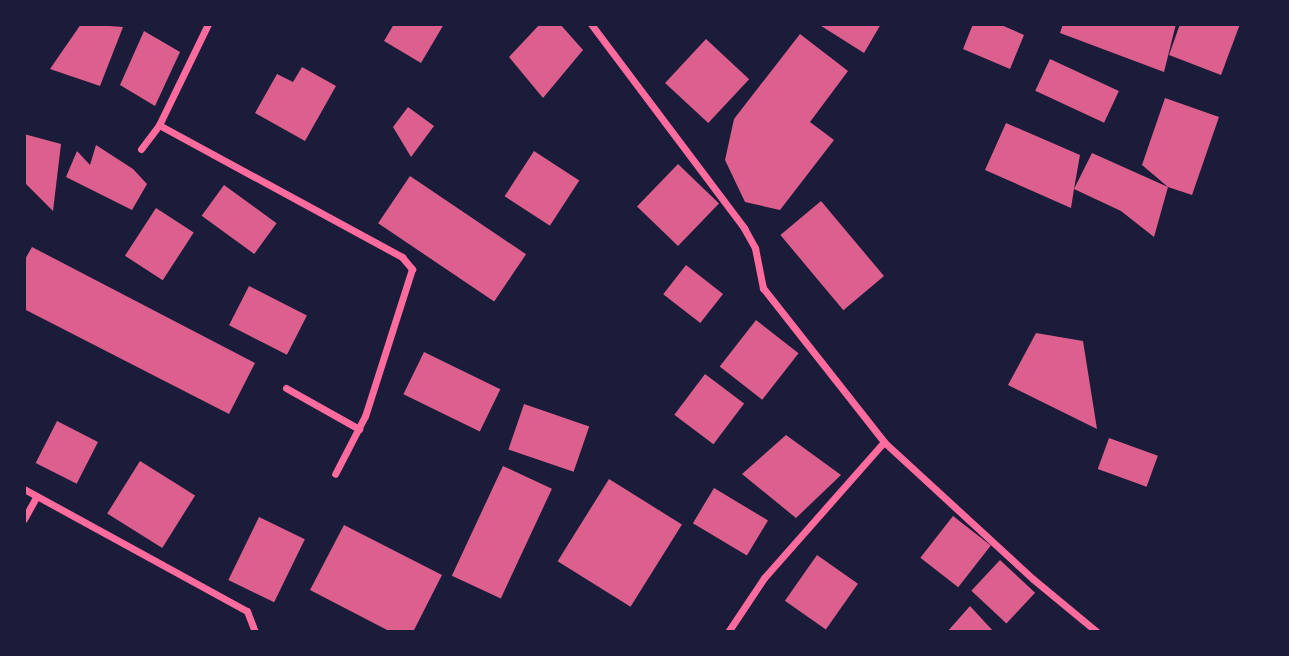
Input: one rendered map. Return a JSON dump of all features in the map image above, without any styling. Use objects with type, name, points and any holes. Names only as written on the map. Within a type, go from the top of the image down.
[{"type":"street","points":[[141,149],[159,125],[208,24]]},
{"type":"street","points":[[591,24],[744,228],[755,248],[763,288],[884,442],[1033,579],[1097,632]]},
{"type":"street","points":[[159,125],[402,257],[412,269],[359,429],[335,474]]},
{"type":"street","points":[[286,388],[359,429]]},
{"type":"street","points":[[728,632],[764,578],[884,442]]},
{"type":"street","points":[[24,489],[247,611],[255,632]]},
{"type":"street","points":[[24,519],[37,496]]},
{"type":"building","points":[[81,24],[123,27],[100,86],[50,69]]},
{"type":"building","points":[[394,24],[444,24],[421,63],[384,41]]},
{"type":"building","points":[[540,24],[560,24],[583,50],[543,98],[509,57]]},
{"type":"building","points":[[818,24],[881,24],[864,53]]},
{"type":"building","points":[[973,24],[999,24],[1024,35],[1010,69],[963,49]]},
{"type":"building","points":[[1063,24],[1176,24],[1164,72],[1060,33]]},
{"type":"building","points":[[1180,24],[1240,24],[1221,75],[1169,55]]},
{"type":"building","points":[[144,31],[180,52],[155,106],[120,85]]},
{"type":"building","points":[[800,34],[848,71],[810,122],[834,140],[780,210],[745,202],[725,160],[734,119]]},
{"type":"building","points":[[706,39],[749,79],[708,123],[665,83]]},
{"type":"building","points":[[1050,59],[1119,91],[1104,123],[1035,91]]},
{"type":"building","points":[[302,67],[336,86],[305,141],[255,113],[277,74],[293,82]]},
{"type":"building","points":[[1165,98],[1219,117],[1192,195],[1168,187],[1142,165]]},
{"type":"building","points":[[408,107],[434,126],[411,157],[393,127]]},
{"type":"building","points":[[1006,123],[1080,155],[1071,208],[985,170]]},
{"type":"building","points":[[24,134],[61,144],[53,211],[24,182]]},
{"type":"building","points":[[96,145],[133,169],[147,184],[132,210],[66,177],[77,151],[90,165]]},
{"type":"building","points":[[534,151],[579,180],[550,226],[505,196]]},
{"type":"building","points":[[1092,153],[1168,187],[1154,237],[1121,211],[1074,189]]},
{"type":"building","points":[[678,164],[719,204],[678,246],[637,206]]},
{"type":"building","points":[[410,176],[526,254],[494,302],[378,223]]},
{"type":"building","points":[[224,185],[277,223],[254,254],[202,216]]},
{"type":"building","points":[[821,201],[884,276],[843,310],[780,235]]},
{"type":"building","points":[[156,208],[194,233],[163,280],[125,256]]},
{"type":"building","points":[[32,247],[255,363],[229,414],[24,309],[24,261]]},
{"type":"building","points":[[686,265],[723,294],[700,323],[663,294]]},
{"type":"building","points":[[249,286],[307,316],[287,355],[229,325]]},
{"type":"building","points":[[756,320],[799,353],[762,400],[720,366]]},
{"type":"building","points":[[1036,333],[1083,341],[1097,429],[1008,385]]},
{"type":"building","points":[[424,352],[500,389],[480,432],[403,394]]},
{"type":"building","points":[[705,374],[744,403],[713,444],[674,415]]},
{"type":"building","points":[[524,404],[589,426],[574,472],[508,449]]},
{"type":"building","points":[[57,421],[98,442],[77,484],[36,463]]},
{"type":"building","points":[[786,435],[841,475],[796,518],[742,474]]},
{"type":"building","points":[[1109,438],[1158,456],[1147,487],[1098,469]]},
{"type":"building","points":[[140,461],[195,495],[162,548],[107,514]]},
{"type":"building","points":[[503,466],[552,489],[501,598],[452,576]]},
{"type":"building","points":[[609,479],[682,525],[631,607],[558,561]]},
{"type":"building","points":[[714,488],[768,520],[747,556],[693,523]]},
{"type":"building","points":[[953,516],[991,546],[958,587],[920,558]]},
{"type":"building","points":[[259,517],[305,539],[274,602],[228,580]]},
{"type":"building","points":[[344,525],[442,575],[413,632],[391,632],[310,590]]},
{"type":"building","points":[[817,555],[858,584],[826,630],[785,601]]},
{"type":"building","points":[[1000,560],[1035,593],[1006,623],[971,591]]},
{"type":"building","points":[[970,606],[994,632],[947,632]]}]
